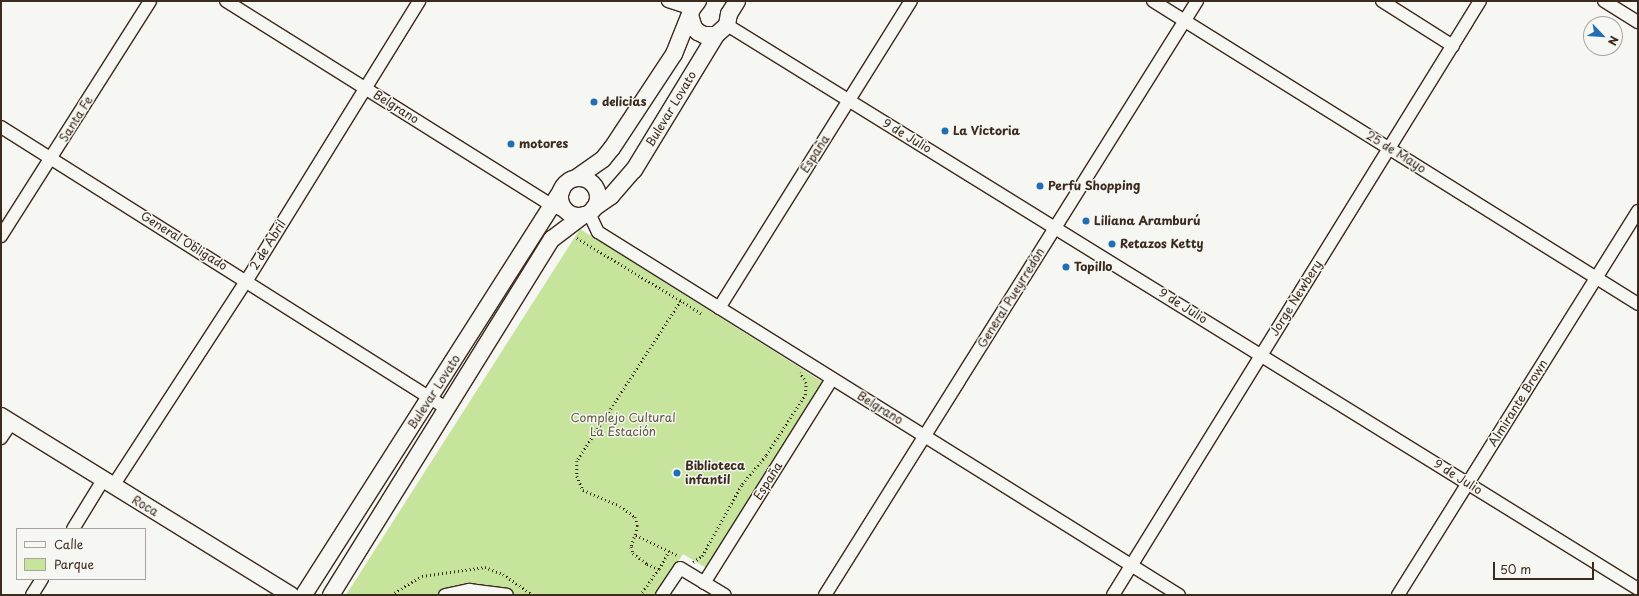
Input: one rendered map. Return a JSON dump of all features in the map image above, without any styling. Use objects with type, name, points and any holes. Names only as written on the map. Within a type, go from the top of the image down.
[{"type":"main road","name":"9 de Julio","points":[[693,8],[691,22],[698,32],[704,35],[726,15]]},
{"type":"main road","points":[[576,178],[582,178],[594,184],[598,196],[589,212],[560,209],[562,190],[570,180],[576,178],[603,159],[612,148],[674,54],[693,8]]},
{"type":"main road","name":"Bulevar Lovato","points":[[331,595],[552,239],[611,196],[634,170],[726,15]]},
{"type":"main road","name":"Bulevar Lovato","points":[[304,594],[430,398],[560,209]]},
{"type":"main road","name":"Roca","points":[[6,419],[108,483],[304,594]]},
{"type":"street","name":"Santa Fe","points":[[1,236],[150,1]]},
{"type":"street","name":"Belgrano","points":[[226,1],[560,209]]},
{"type":"street","name":"2 de Abril","points":[[74,528],[108,483],[247,280],[418,1]]},
{"type":"street","points":[[668,1],[693,8]]},
{"type":"street","name":"España","points":[[719,308],[911,1]]},
{"type":"street","name":"25 de Mayo","points":[[1153,1],[1638,304]]},
{"type":"street","name":"General Pueyrredón","points":[[825,595],[925,437],[1055,226],[1198,1]]},
{"type":"street","points":[[1382,1],[1453,46]]},
{"type":"street","name":"Jorge Newbery","points":[[1113,595],[1261,354],[1390,149],[1480,1]]},
{"type":"street","points":[[1604,1],[1638,22]]},
{"type":"street","name":"9 de Julio","points":[[726,15],[849,100],[1055,226],[1638,588]]},
{"type":"street","name":"General Obligado","points":[[1,127],[247,280],[446,408]]},
{"type":"street","name":"Almirante Brown","points":[[1398,595],[1638,211]]},
{"type":"street","name":"Belgrano","points":[[589,212],[598,232],[1179,595]]},
{"type":"street","name":"España","points":[[704,582],[832,379]]},
{"type":"street","points":[[1,438],[6,419]]},
{"type":"street","points":[[662,595],[683,561],[704,582],[725,595]]},
{"type":"street","points":[[32,595],[41,580]]},
{"type":"street","points":[[445,595],[469,590],[507,595]]},
{"type":"path","points":[[572,235],[705,316]]},
{"type":"path","points":[[659,568],[647,564],[633,553],[631,547],[638,526],[635,517],[629,512],[583,490],[577,476],[577,461],[681,301],[678,299]]},
{"type":"path","points":[[636,535],[669,551],[683,561],[693,562],[702,556],[742,484],[766,455],[805,395],[806,383],[799,372]]},
{"type":"path","points":[[641,595],[669,551]]},
{"type":"path","points":[[391,595],[422,576],[485,567],[503,574],[533,595]]},
{"type":"green space","name":"Complejo Cultural La Estación","points":[[580,229],[824,383],[811,404],[706,568],[683,554],[656,595],[346,595]]},
{"type":"place","name":"delicias","points":[[594,102]]},
{"type":"place","name":"La Victoria","points":[[945,131]]},
{"type":"place","name":"motores","points":[[511,144]]},
{"type":"place","name":"Perfu Shopping","points":[[1040,186]]},
{"type":"place","name":"Liliana Aramburú","points":[[1086,221]]},
{"type":"place","name":"Retazos Ketty","points":[[1112,244]]},
{"type":"place","name":"Topillo","points":[[1066,267]]},
{"type":"place","name":"Biblioteca infantil","points":[[677,473]]}]
